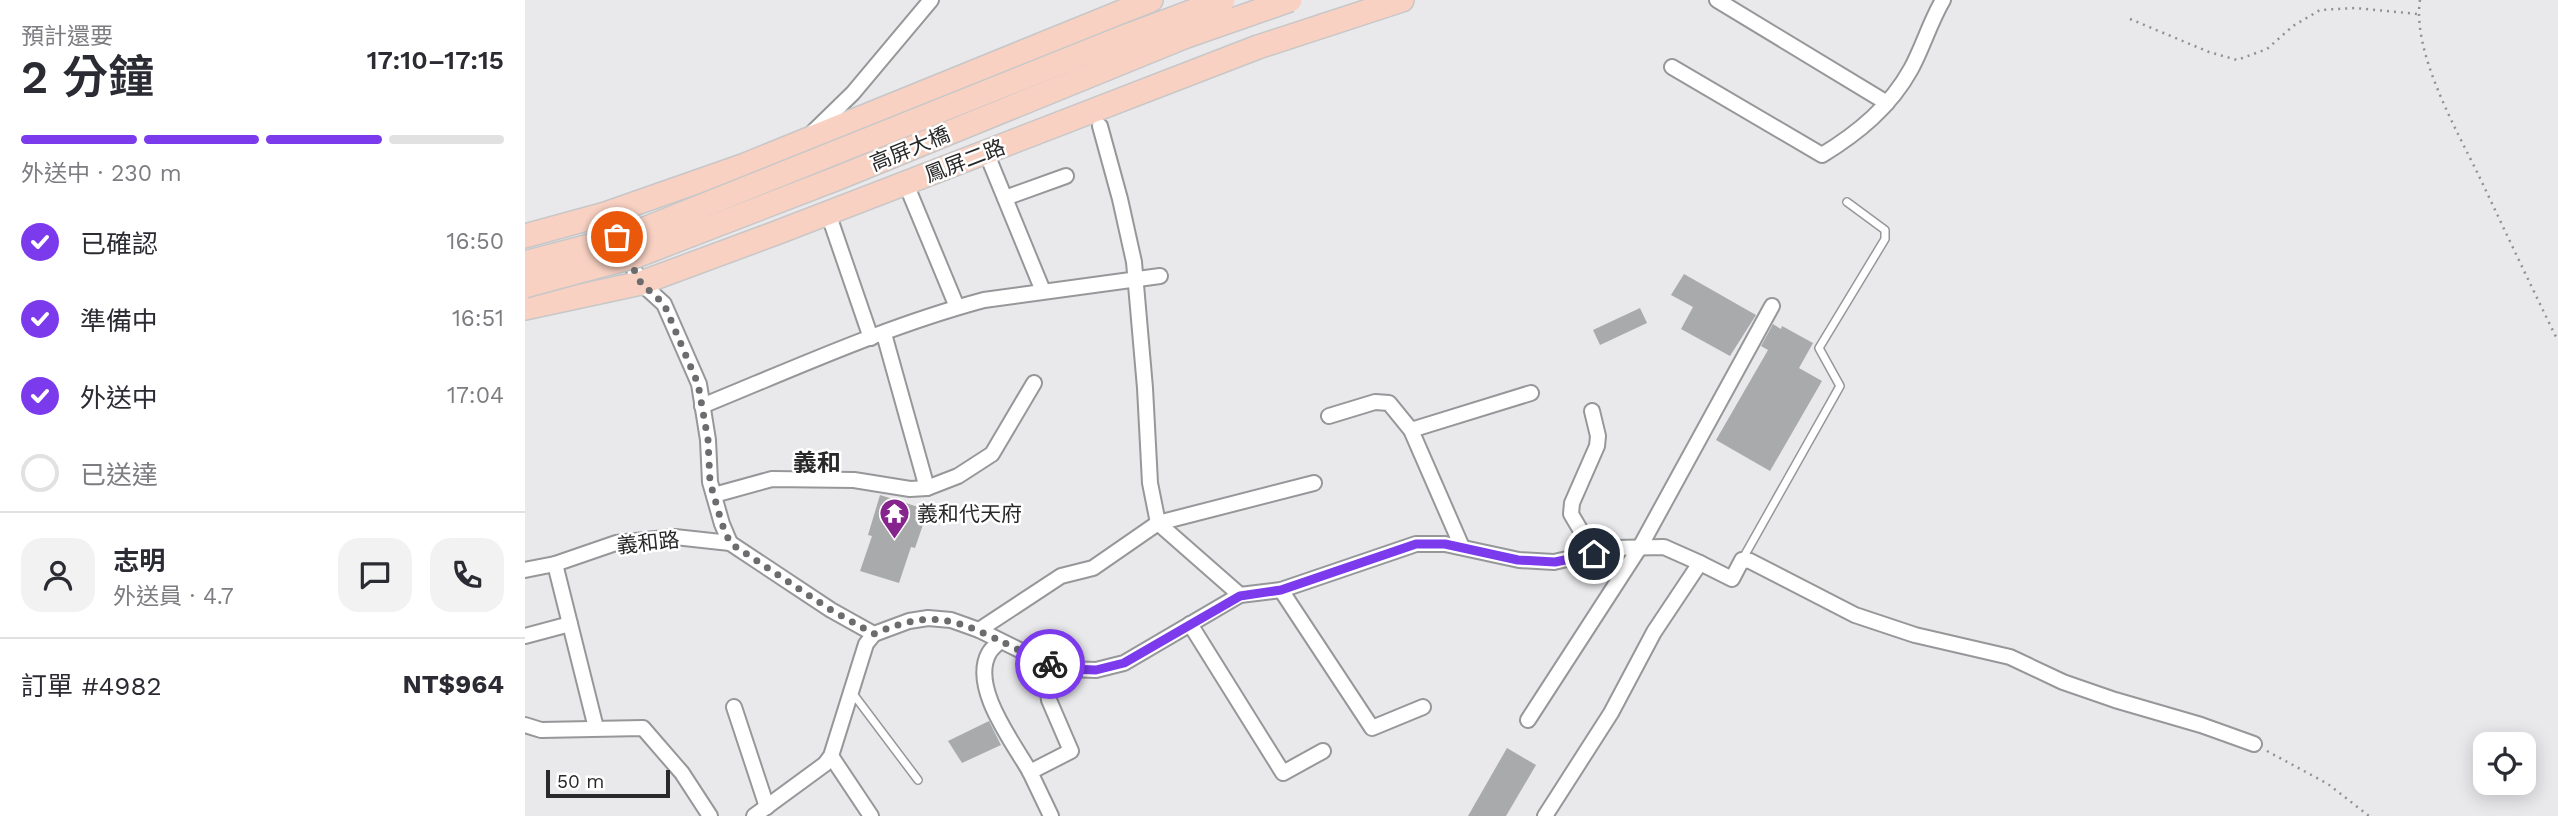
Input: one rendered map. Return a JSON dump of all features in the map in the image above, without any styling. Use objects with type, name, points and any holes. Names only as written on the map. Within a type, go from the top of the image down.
[{"type":"main road","points":[[525,236],[605,214],[745,165],[1151,0]]},
{"type":"main road","name":"高屏大橋","points":[[525,263],[641,231],[1223,0]]},
{"type":"main road","name":"高屏大橋","points":[[525,286],[636,256],[838,178],[1184,37],[1290,0]]},
{"type":"main road","name":"鳳屏二路","points":[[525,308],[641,283],[828,214],[1258,47],[1402,0]]},
{"type":"street","points":[[803,141],[853,93],[931,0]]},
{"type":"street","points":[[1717,0],[1887,103]]},
{"type":"street","points":[[1672,68],[1822,155],[1857,133],[1887,103],[1910,70],[1937,2]]},
{"type":"street","points":[[1100,125],[1120,198],[1136,278],[1150,483],[1157,523],[1240,596]]},
{"type":"street","points":[[986,152],[1043,291]]},
{"type":"street","points":[[1005,198],[1066,176]]},
{"type":"street","points":[[906,184],[957,307]]},
{"type":"street","points":[[605,214],[641,283],[664,304],[698,384],[714,495],[730,543]]},
{"type":"street","points":[[828,214],[877,336],[927,488]]},
{"type":"street","points":[[702,405],[957,307],[984,300],[1160,276]]},
{"type":"street","points":[[1528,720],[1640,547],[1772,306]]},
{"type":"street","points":[[714,495],[772,479],[854,480],[910,489],[927,488],[958,476],[992,454],[1034,383]]},
{"type":"street","points":[[1411,430],[1531,393]]},
{"type":"street","points":[[1329,416],[1382,401],[1389,403],[1411,430],[1462,547]]},
{"type":"street","points":[[1592,411],[1598,436],[1597,446],[1572,503],[1571,514],[1594,554]]},
{"type":"street","points":[[979,630],[1061,576],[1093,568],[1157,523],[1314,483]]},
{"type":"street","name":"義和路","points":[[525,570],[555,564],[616,544],[658,538],[675,537],[730,543],[831,610],[874,634]]},
{"type":"street","points":[[754,816],[825,764],[831,756],[866,643],[874,634],[909,621],[928,618],[951,620],[979,630],[1044,662],[1069,669],[1096,670],[1124,663],[1240,596],[1281,590],[1416,544],[1462,547],[1518,560],[1555,562],[1615,548],[1664,547],[1732,579],[1742,559],[1855,615],[1916,635],[2010,657],[2063,682],[2102,696],[2243,738],[2254,744]]},
{"type":"street","points":[[1545,816],[1611,713],[1634,668],[1700,563]]},
{"type":"street","points":[[555,564],[596,728]]},
{"type":"street","points":[[1281,590],[1372,728],[1423,707]]},
{"type":"street","points":[[525,636],[570,624]]},
{"type":"street","points":[[1190,624],[1283,773],[1323,751]]},
{"type":"street","points":[[1000,641],[989,652],[984,670],[988,695],[1051,816]]},
{"type":"street","points":[[1030,772],[1071,751],[1049,701],[1044,662]]},
{"type":"street","points":[[734,707],[767,807]]},
{"type":"street","points":[[525,725],[541,730],[643,728],[682,773],[710,816]]},
{"type":"street","points":[[831,756],[871,816]]},
{"type":"lane","points":[[1742,559],[1840,386],[1819,348],[1885,239],[1885,230],[1847,202]]},
{"type":"lane","points":[[851,691],[918,780]]},
{"type":"path","points":[[2420,0],[2418,14],[2426,57],[2558,341]]},
{"type":"path","points":[[2130,19],[2209,52],[2237,60],[2267,49],[2293,26],[2320,10],[2355,8],[2418,14]]},
{"type":"path","points":[[2254,744],[2328,784],[2369,816]]},
{"type":"building","points":[[1684,274],[1756,315],[1730,356],[1681,329],[1693,307],[1671,295]]},
{"type":"building","points":[[1640,308],[1647,323],[1600,345],[1593,330]]},
{"type":"building","points":[[1773,324],[1813,343],[1799,368],[1822,381],[1770,471],[1716,440],[1768,350],[1761,346]]},
{"type":"building","name":"義和代天府","points":[[880,495],[928,510],[915,548],[911,547],[899,583],[860,571],[872,536],[868,535]]},
{"type":"building","points":[[989,721],[1001,745],[962,763],[948,741]]},
{"type":"building","points":[[1507,748],[1536,765],[1506,816],[1468,816]]},
{"type":"way so far","points":[[617,237],[641,283],[664,304],[698,384],[708,440],[710,482],[730,543],[831,610],[874,634],[909,621],[928,618],[951,620],[979,630],[1050,664]]},
{"type":"place","name":"義和代天府","points":[[894,541]]},
{"type":"district","name":"義和","points":[[817,463]]},
{"type":"route","points":[[1050,664],[1069,669],[1096,670],[1124,663],[1240,596],[1281,590],[1416,544],[1445,544],[1518,560],[1555,562],[1594,554]]}]
